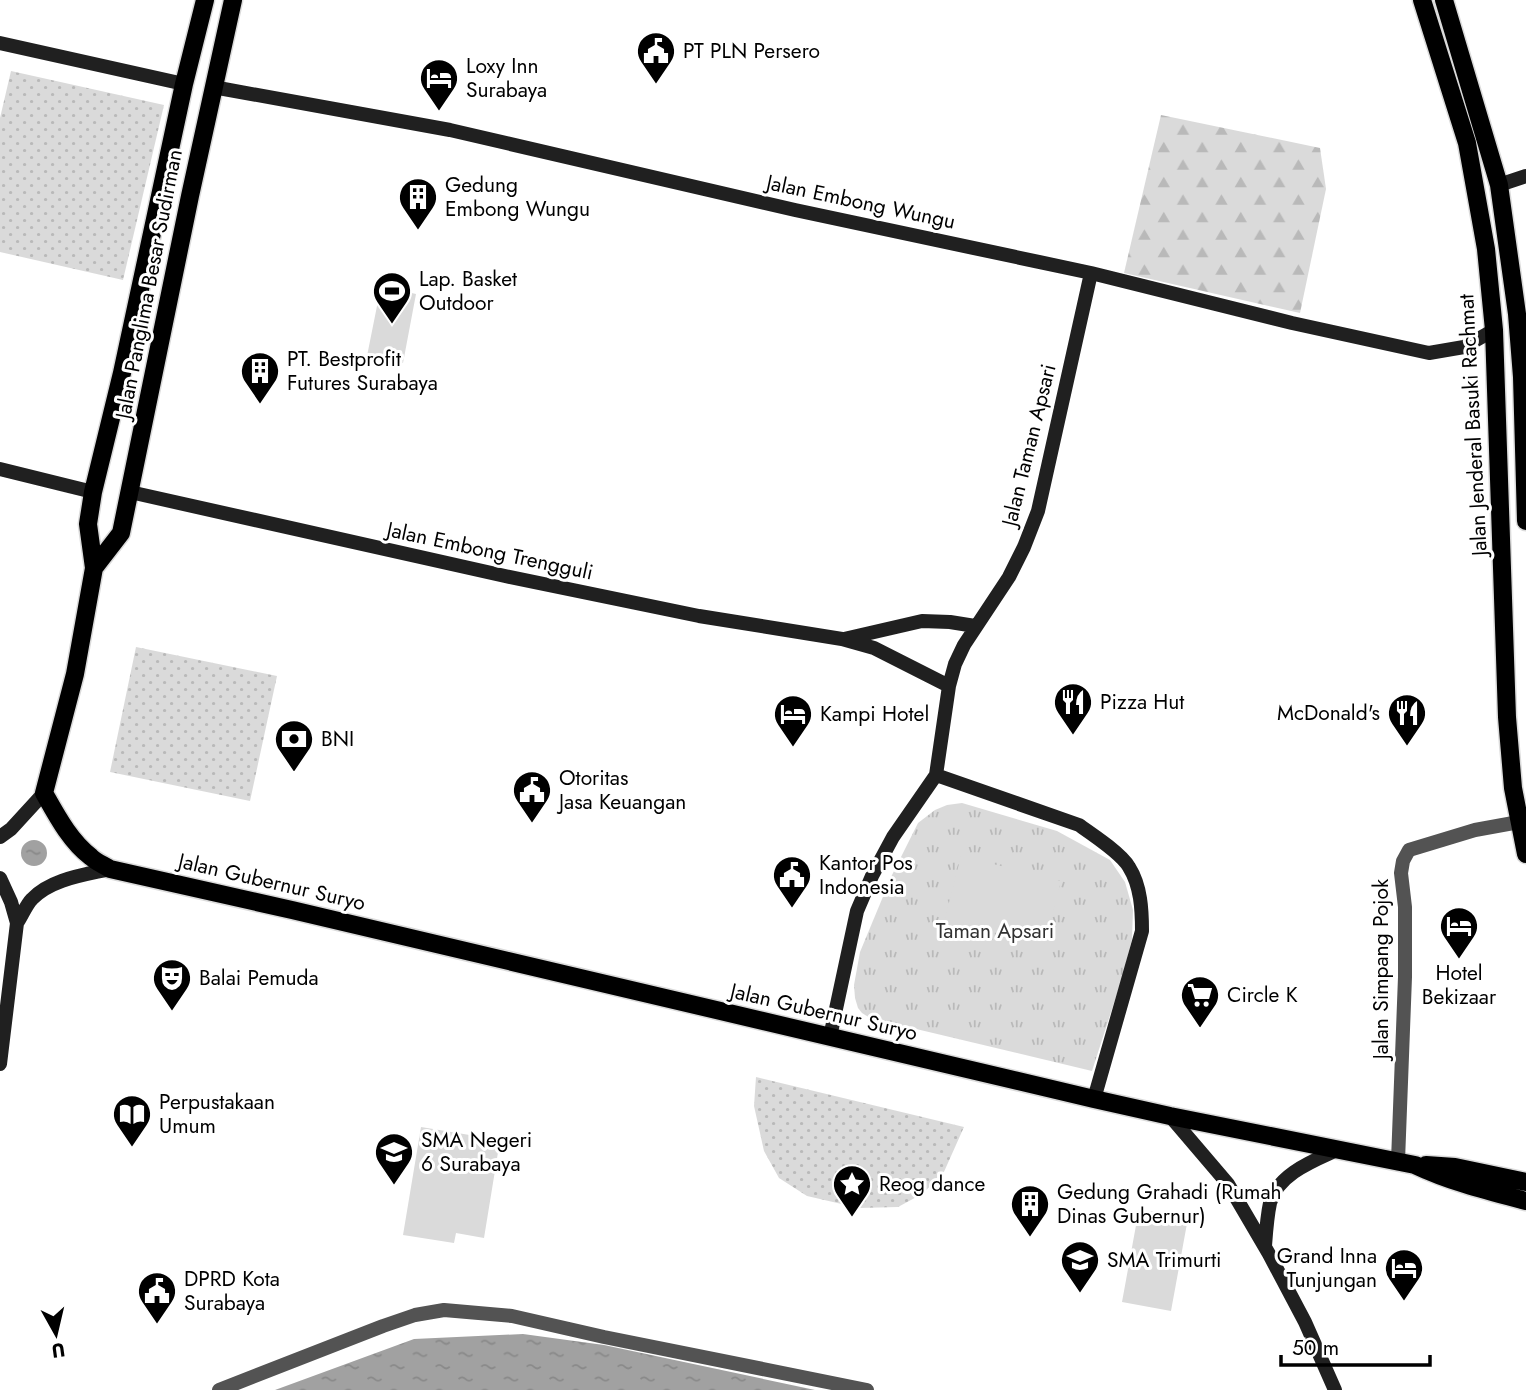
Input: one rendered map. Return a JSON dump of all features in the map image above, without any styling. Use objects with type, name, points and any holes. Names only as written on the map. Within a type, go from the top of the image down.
[{"type":"main road","name":"Jalan Panglima Besar Sudirman","points":[[44,793],[75,674],[94,568],[88,524],[93,492],[205,0]]},
{"type":"main road","name":"Jalan Panglima Besar Sudirman","points":[[94,568],[121,533],[233,0]]},
{"type":"main road","name":"Jalan Jenderal Basuki Rachmat","points":[[1422,0],[1467,143],[1486,249],[1494,330],[1507,717],[1513,788],[1526,854]]},
{"type":"main road","points":[[1444,0],[1499,186],[1524,376],[1526,521]]},
{"type":"main road","name":"Jalan Gubernur Suryo","points":[[44,793],[79,847],[110,869],[1094,1099],[1407,1163],[1459,1182],[1526,1201]]},
{"type":"main road","points":[[1407,1163],[1455,1167],[1526,1182]]},
{"type":"street","points":[[0,43],[184,84]]},
{"type":"street","name":"Jalan Embong Wungu","points":[[213,87],[450,130],[796,210],[1091,273],[1292,323],[1429,353],[1464,347],[1494,330]]},
{"type":"street","points":[[1499,186],[1526,176]]},
{"type":"street","name":"Jalan Taman Apsari","points":[[830,1037],[857,911],[893,838],[936,775],[949,685],[959,654],[1009,577],[1038,510],[1091,273]]},
{"type":"street","points":[[0,469],[93,492]]},
{"type":"street","name":"Jalan Embong Trengguli","points":[[130,492],[505,576],[699,616],[842,639],[874,648],[949,685]]},
{"type":"street","name":"Jalan Embong Trengguli","points":[[842,639],[922,621],[975,626]]},
{"type":"street","points":[[936,775],[1079,825],[1129,866],[1139,894],[1142,931],[1094,1099]]},
{"type":"street","points":[[0,837],[12,829],[44,793]]},
{"type":"street","name":"Jalan Simpang Pojok","points":[[1407,1163],[1405,907],[1401,873],[1403,861],[1409,850],[1475,830],[1519,822]]},
{"type":"street","name":"Jalan Gubernur Suryo","points":[[17,923],[31,899],[47,887],[110,869]]},
{"type":"street","points":[[0,878],[17,923],[0,1064]]},
{"type":"street","points":[[1170,1116],[1228,1184],[1310,1333],[1335,1390]]},
{"type":"street","points":[[1265,1247],[1270,1201],[1278,1188],[1305,1165],[1337,1150]]},
{"type":"street","points":[[219,1390],[383,1326],[415,1315],[444,1310],[512,1316],[867,1390]]},
{"type":"green space","points":[[11,71],[164,105],[123,280],[0,252],[0,118]]},
{"type":"green space","points":[[1161,115],[1320,148],[1326,189],[1300,313],[1124,273]]},
{"type":"green space","name":"Lap. Basket Outdoor","points":[[381,286],[416,294],[403,363],[367,356]]},
{"type":"green space","points":[[136,647],[277,676],[250,801],[110,772]]},
{"type":"green space","name":"Taman Apsari","points":[[962,803],[1057,831],[1110,860],[1125,882],[1133,910],[1132,939],[1092,1071],[870,1018],[858,1008],[854,985],[860,952],[892,875],[918,823],[935,810]]},
{"type":"green space","points":[[961,856],[1061,881],[1045,944],[945,918]]},
{"type":"green space","points":[[756,1077],[964,1127],[943,1174],[922,1194],[898,1207],[859,1208],[807,1196],[779,1178],[764,1151],[754,1106]]},
{"type":"green space","points":[[421,1127],[500,1140],[484,1238],[456,1233],[454,1243],[403,1235]]},
{"type":"green space","points":[[1139,1209],[1188,1218],[1171,1311],[1122,1302]]},
{"type":"water","points":[[34,840],[43,844],[47,853],[43,862],[34,866],[25,862],[21,853],[25,844]]},
{"type":"water","points":[[523,1334],[604,1345],[815,1390],[275,1390],[414,1339]]},
{"type":"place","name":"PT PLN Persero","points":[[656,85]]},
{"type":"place","name":"Loxy Inn Surabaya","points":[[439,112]]},
{"type":"place","name":"Gedung Embong Wungu","points":[[418,231]]},
{"type":"place","name":"Lap. Basket Outdoor","points":[[392,325]]},
{"type":"place","name":"PT. Bestprofit Futures Surabaya","points":[[260,405]]},
{"type":"place","name":"Pizza Hut","points":[[1073,736]]},
{"type":"place","name":"McDonald's","points":[[1407,747]]},
{"type":"place","name":"Kampi Hotel","points":[[793,748]]},
{"type":"place","name":"BNI","points":[[294,773]]},
{"type":"place","name":"Otoritas Jasa Keuangan","points":[[532,824]]},
{"type":"place","name":"Kantor Pos Indonesia","points":[[792,909]]},
{"type":"place","name":"Hotel Bekizaar","points":[[1459,960]]},
{"type":"place","name":"Balai Pemuda","points":[[172,1012]]},
{"type":"place","name":"Circle K","points":[[1200,1029]]},
{"type":"place","name":"Perpustakaan Umum","points":[[132,1148]]},
{"type":"place","name":"SMA Negeri 6 Surabaya","points":[[394,1186]]},
{"type":"place","name":"Reog dance","points":[[852,1218]]},
{"type":"place","name":"Gedung Grahadi (Rumah Dinas Gubernur)","points":[[1030,1238]]},
{"type":"place","name":"SMA Trimurti","points":[[1080,1294]]},
{"type":"place","name":"Grand Inna Tunjungan","points":[[1404,1302]]},
{"type":"place","name":"DPRD Kota Surabaya","points":[[157,1325]]}]
